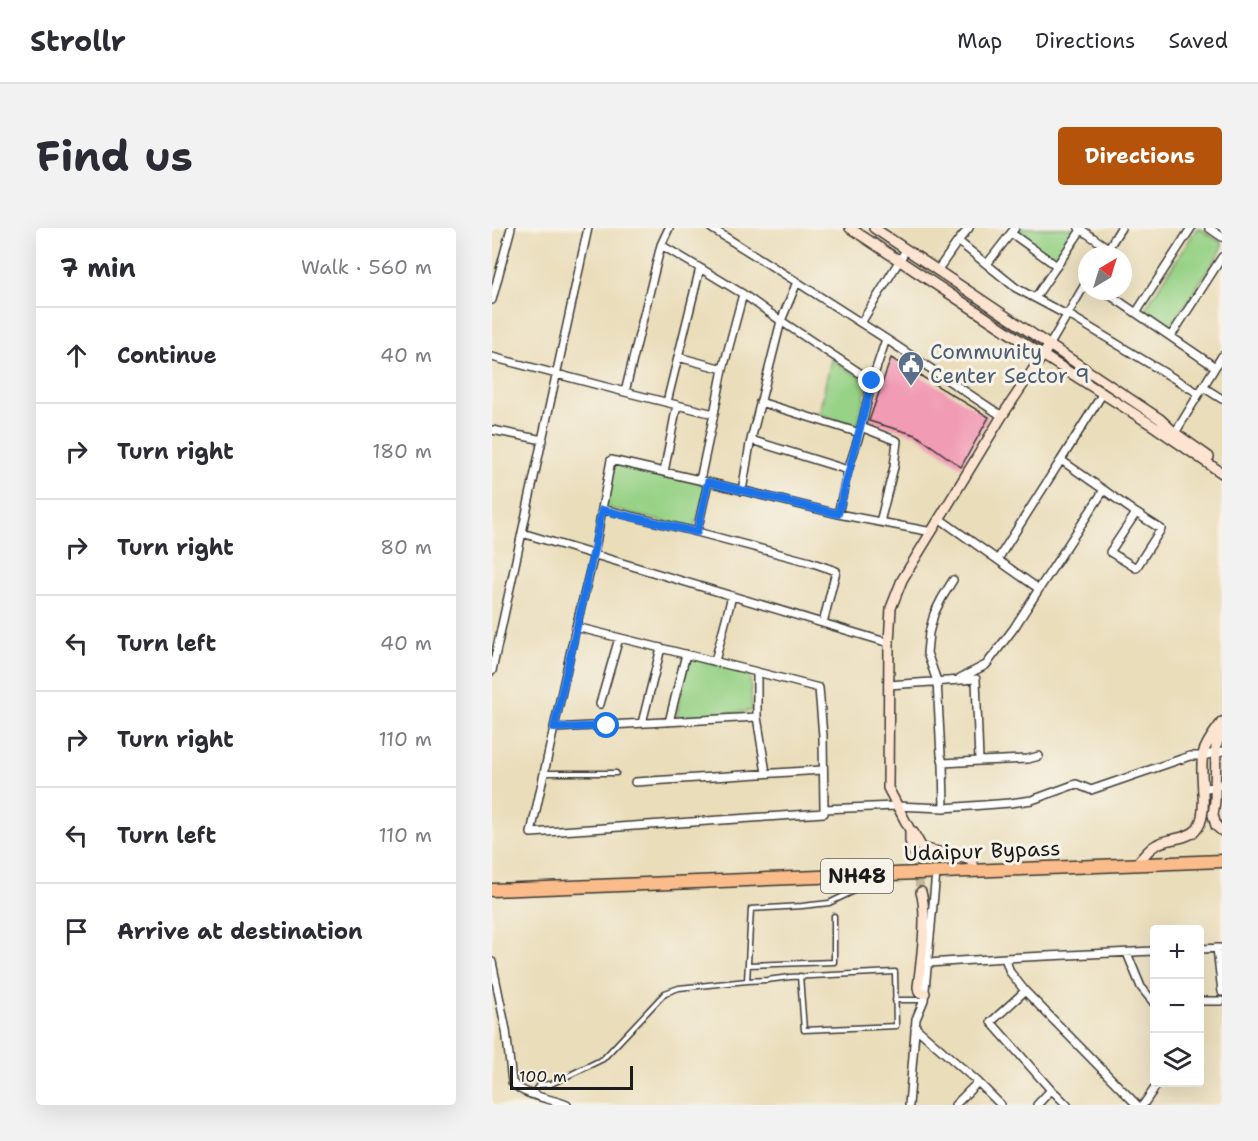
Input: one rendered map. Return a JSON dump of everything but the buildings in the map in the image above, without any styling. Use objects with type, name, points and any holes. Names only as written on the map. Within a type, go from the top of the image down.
[{"type":"highway","name":"Udaipur Bypass","points":[[492,890],[1222,861]]},
{"type":"street","points":[[492,300],[511,228]]},
{"type":"street","points":[[492,671],[588,228]]},
{"type":"street","points":[[625,392],[660,245],[669,228]]},
{"type":"street","points":[[711,228],[861,322],[1002,416]]},
{"type":"street","points":[[850,228],[1044,356],[1103,393],[1175,433],[1222,466]]},
{"type":"street","points":[[865,237],[874,228],[888,232],[906,250],[1049,346],[1157,423],[1222,473]]},
{"type":"street","points":[[938,271],[969,228]]},
{"type":"street","points":[[1109,246],[1121,228]]},
{"type":"street","points":[[1136,313],[1191,228]]},
{"type":"street","points":[[1209,228],[1222,237]]},
{"type":"street","points":[[1035,298],[1080,229],[1105,246]]},
{"type":"street","points":[[987,264],[1013,231],[1057,266]]},
{"type":"street","points":[[877,245],[888,232]]},
{"type":"street","points":[[958,241],[1016,288],[1069,315],[1201,390],[1222,399]]},
{"type":"street","points":[[660,245],[743,294],[872,381]]},
{"type":"street","points":[[861,322],[906,250]]},
{"type":"street","points":[[1171,336],[1222,257]]},
{"type":"street","points":[[667,402],[700,268]]},
{"type":"street","points":[[742,491],[751,440],[781,321],[797,282]]},
{"type":"street","points":[[697,532],[714,414],[723,369],[743,294]]},
{"type":"street","points":[[975,870],[968,859],[922,848],[888,788],[891,609],[902,580],[1002,416],[1044,356],[1078,298]]},
{"type":"street","points":[[1117,300],[1215,367]]},
{"type":"street","points":[[838,514],[872,381],[886,339]]},
{"type":"street","points":[[1175,433],[1222,356]]},
{"type":"street","points":[[492,357],[714,414]]},
{"type":"street","points":[[678,357],[723,369]]},
{"type":"street","points":[[998,559],[1103,393]]},
{"type":"street","points":[[760,402],[897,441],[894,467],[880,522]]},
{"type":"street","points":[[664,472],[677,405]]},
{"type":"street","points":[[492,430],[543,440]]},
{"type":"street","points":[[751,440],[848,470]]},
{"type":"street","points":[[576,627],[819,688],[823,736],[824,813],[531,833],[576,627],[594,555],[611,460],[838,514],[932,532]]},
{"type":"street","points":[[1061,460],[1161,529],[1136,568],[1110,552],[1136,513]]},
{"type":"street","points":[[937,681],[962,677],[986,665],[1014,628],[1104,490]]},
{"type":"street","points":[[602,510],[697,532],[836,571],[823,623]]},
{"type":"street","points":[[940,519],[1039,589]]},
{"type":"street","points":[[522,533],[889,643]]},
{"type":"street","points":[[944,808],[937,681],[927,653],[934,614],[953,580]]},
{"type":"street","points":[[715,662],[732,596]]},
{"type":"street","points":[[600,704],[619,638]]},
{"type":"street","points":[[642,723],[661,648]]},
{"type":"street","points":[[669,722],[686,654]]},
{"type":"street","points":[[757,672],[757,717],[766,773]]},
{"type":"street","points":[[888,685],[976,679],[979,761]]},
{"type":"street","points":[[554,728],[757,717]]},
{"type":"street","points":[[1222,722],[1218,743],[1219,785],[1213,821],[1222,831]]},
{"type":"street","points":[[824,809],[944,808],[1032,800],[1076,784],[1091,790],[1190,756],[1203,756],[1218,743]]},
{"type":"street","points":[[943,763],[1028,759],[1039,756]]},
{"type":"street","points":[[1136,864],[1156,844],[1194,832],[1200,824],[1203,814],[1203,756]]},
{"type":"street","points":[[634,782],[822,770]]},
{"type":"street","points":[[1202,789],[1219,785]]},
{"type":"street","points":[[910,830],[913,851]]},
{"type":"street","points":[[909,1105],[915,1027],[924,997],[936,873]]},
{"type":"street","points":[[921,892],[924,903],[918,987],[924,997]]},
{"type":"street","points":[[1204,949],[1220,948],[1222,992]]},
{"type":"street","points":[[928,963],[1150,951]]},
{"type":"street","points":[[1127,953],[1141,987],[1150,997]]},
{"type":"street","points":[[1005,958],[1010,972],[1025,991],[1137,1105]]},
{"type":"street","points":[[492,962],[506,1030],[512,1083],[523,1092],[567,1105]]},
{"type":"street","points":[[1025,991],[991,1022],[1067,1105]]},
{"type":"street","points":[[1204,1001],[1222,1001]]},
{"type":"street","points":[[915,1027],[1001,1105]]},
{"type":"street","points":[[955,1105],[978,1082]]},
{"type":"street","points":[[1143,1105],[1156,1087]]},
{"type":"street","points":[[1036,1105],[1051,1090]]},
{"type":"lane","points":[[544,773],[616,773]]},
{"type":"lane","points":[[747,981],[751,909],[828,903],[852,892],[858,876]]},
{"type":"lane","points":[[748,965],[834,962],[834,916]]},
{"type":"lane","points":[[532,1094],[539,1085],[551,1084],[603,1059],[665,993],[679,988],[800,976],[895,972],[896,1026],[804,1030],[800,976]]},
{"type":"lane","points":[[895,1000],[924,997]]},
{"type":"green space","points":[[1023,228],[1074,228],[1078,231],[1057,264],[1017,234]]},
{"type":"green space","points":[[1197,228],[1222,243],[1222,249],[1170,328],[1145,309]]},
{"type":"green space","points":[[831,359],[868,382],[857,427],[819,414]]},
{"type":"green space","points":[[615,460],[707,485],[694,529],[606,508]]},
{"type":"green space","points":[[689,656],[750,675],[752,711],[676,718]]},
{"type":"tunnel","points":[[913,851],[921,892]]},
{"type":"place","name":"Community Center Sector 9","points":[[911,387]]},
{"type":"route","points":[[607,726],[554,728],[594,555],[602,510],[697,532],[708,482],[838,514],[872,381]]}]
